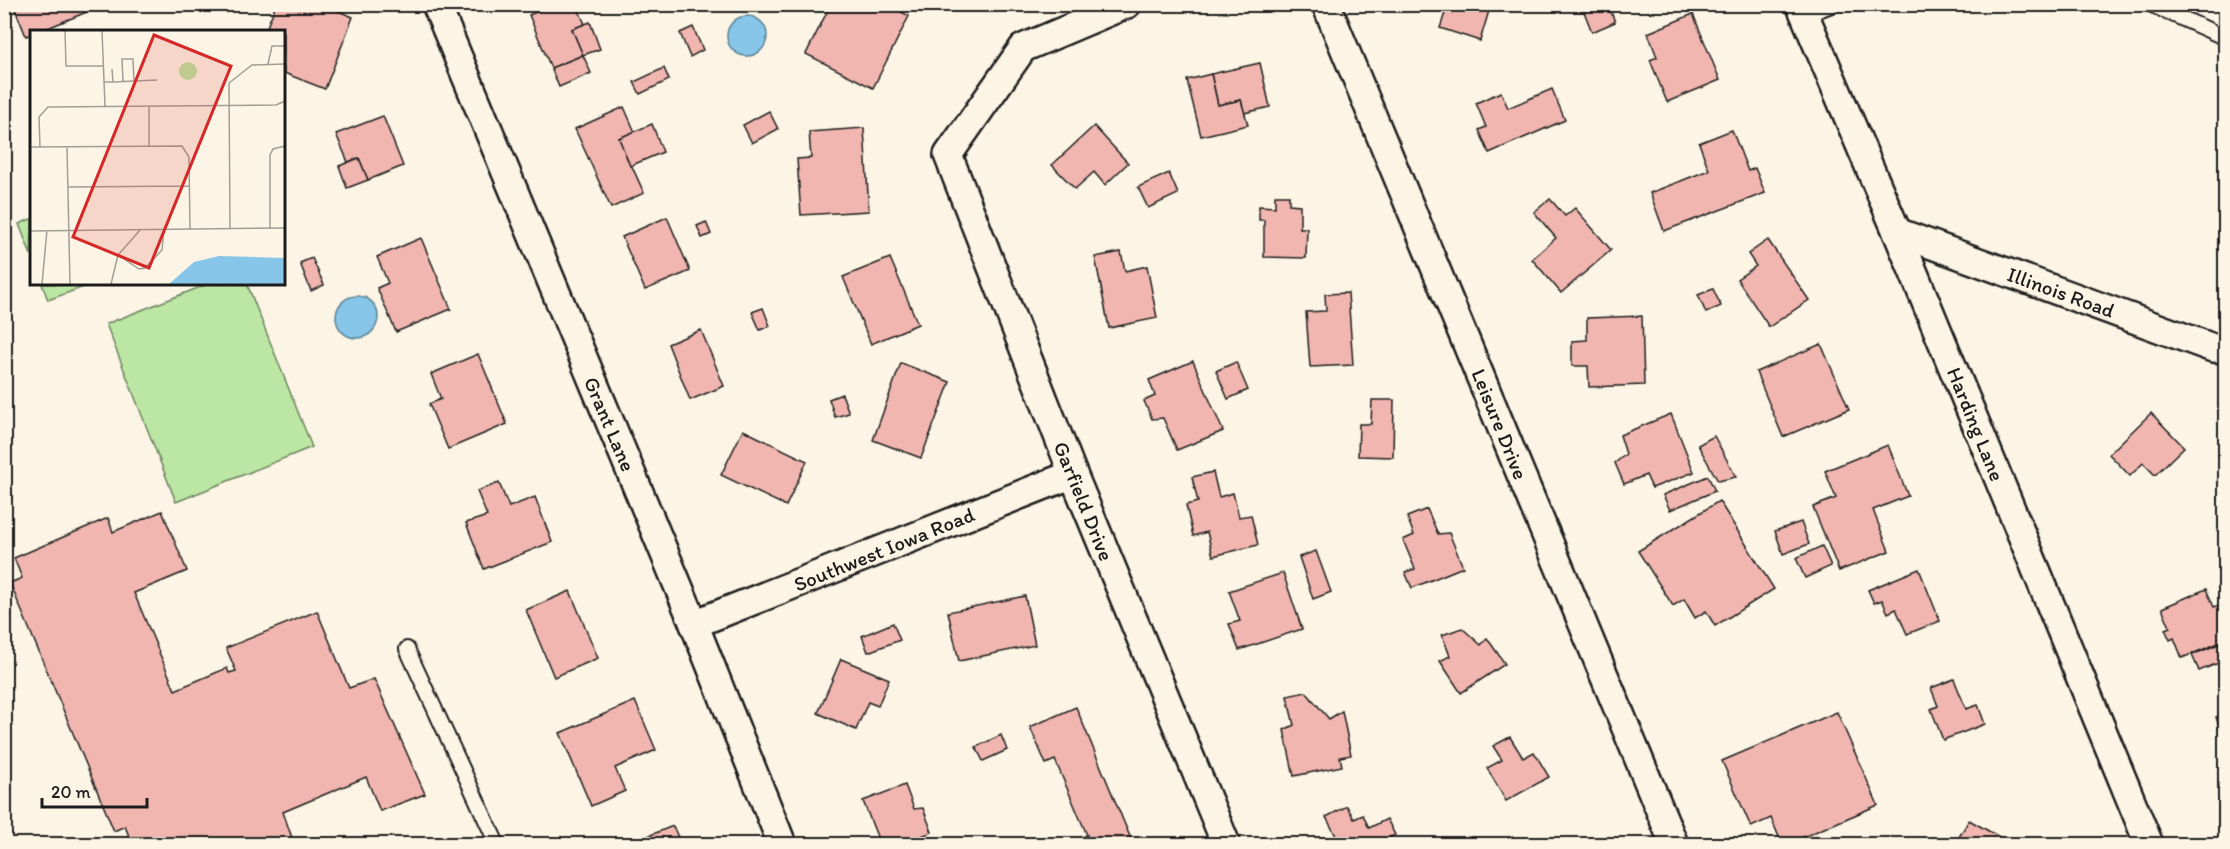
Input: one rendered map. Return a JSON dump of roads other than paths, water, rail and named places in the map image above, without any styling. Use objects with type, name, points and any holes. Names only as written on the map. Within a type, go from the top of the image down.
[{"type":"street","name":"Grant Lane","points":[[435,4],[694,624],[782,844]]},
{"type":"street","name":"Garfield Drive","points":[[1127,4],[1023,48],[948,155],[1073,474],[1226,844]]},
{"type":"street","name":"Leisure Drive","points":[[1326,4],[1674,844]]},
{"type":"street","name":"Harding Lane","points":[[1802,10],[1897,232],[2149,844]]},
{"type":"street","name":"Illinois Road","points":[[1897,232],[2213,348],[2226,349]]},
{"type":"street","name":"Southwest Iowa Road","points":[[694,624],[1073,474]]},
{"type":"lane","points":[[1802,10],[1834,4]]},
{"type":"lane","points":[[2150,4],[2226,38]]},
{"type":"lane","points":[[407,649],[497,844]]},
{"type":"water","points":[[747,16],[755,17],[761,22],[766,28],[766,44],[761,50],[755,55],[747,56],[739,55],[733,50],[728,44],[727,36],[728,28],[733,22],[739,17]]},
{"type":"water","points":[[357,296],[372,302],[378,317],[372,332],[357,338],[342,332],[336,317],[342,302]]}]
